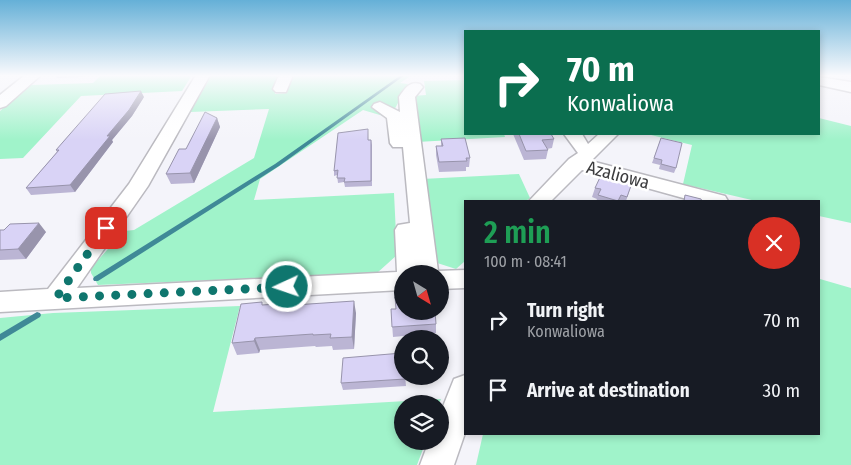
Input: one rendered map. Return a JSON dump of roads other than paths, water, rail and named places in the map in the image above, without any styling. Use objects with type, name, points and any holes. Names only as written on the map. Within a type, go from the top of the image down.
[{"type":"street","points":[[56,298],[138,186],[190,97]]},
{"type":"street","points":[[407,97],[425,265]]},
{"type":"street","points":[[380,107],[395,116],[398,130],[408,265]]},
{"type":"street","points":[[574,135],[582,148],[582,158]]},
{"type":"street","name":"Azaliowa","points":[[540,200],[607,135]]},
{"type":"street","name":"Azaliowa","points":[[582,158],[715,200]]},
{"type":"street","points":[[449,280],[464,279]]},
{"type":"street","points":[[0,302],[394,281]]},
{"type":"street","points":[[437,465],[464,392]]},
{"type":"waterway","points":[[96,279],[277,165],[373,97]]},
{"type":"waterway","points":[[0,338],[37,315]]}]
